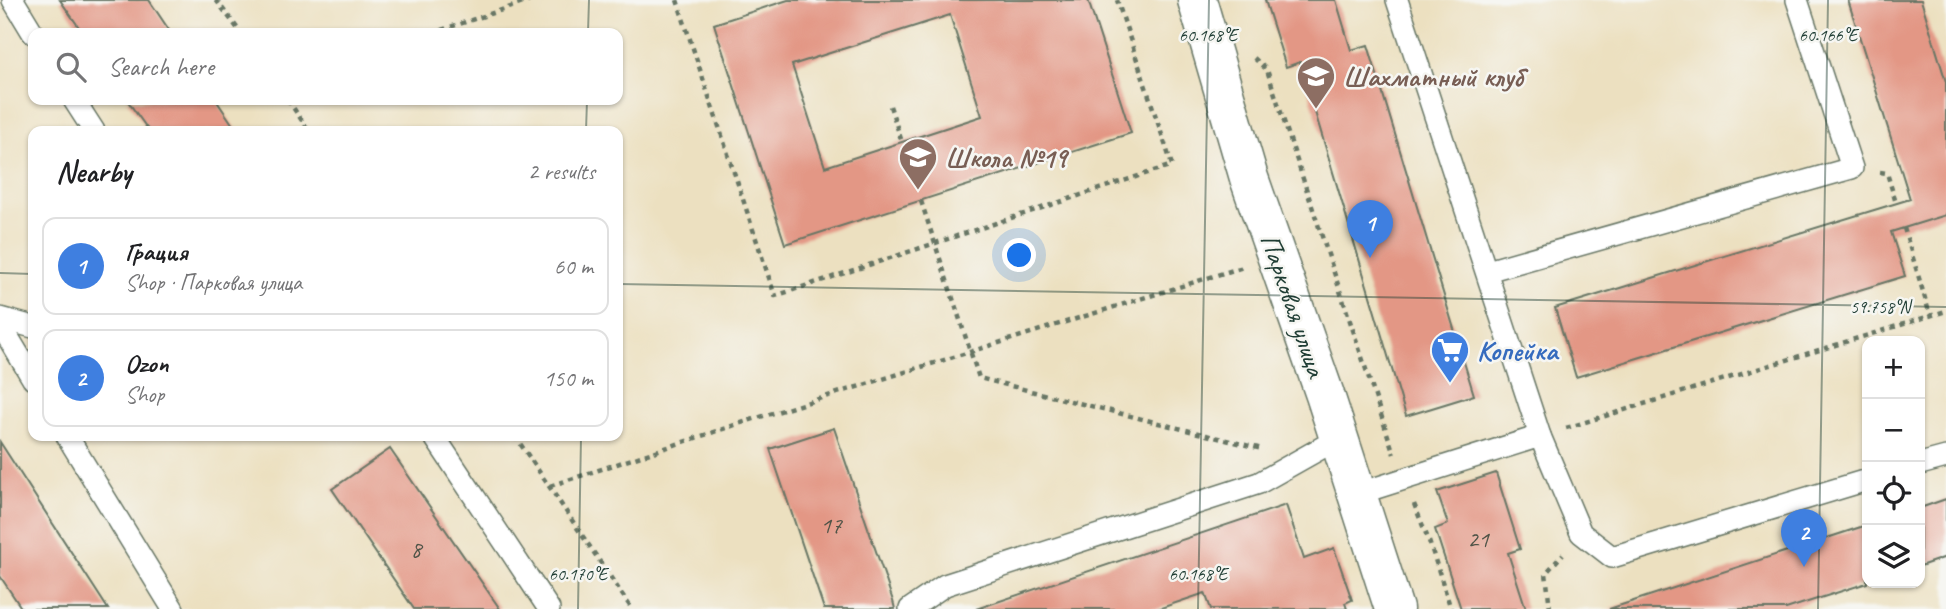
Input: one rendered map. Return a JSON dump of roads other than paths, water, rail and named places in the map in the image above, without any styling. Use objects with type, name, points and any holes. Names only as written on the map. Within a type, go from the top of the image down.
[{"type":"street","name":"Парковая улица","points":[[1197,0],[1250,178],[1394,609]]},
{"type":"lane","points":[[13,0],[30,28]]},
{"type":"lane","points":[[1397,0],[1540,436],[1581,533],[1612,557],[1862,482]]},
{"type":"lane","points":[[1487,271],[1852,169],[1797,0]]},
{"type":"lane","points":[[77,105],[91,126]]},
{"type":"lane","points":[[0,318],[28,326]]},
{"type":"lane","points":[[0,324],[28,371]]},
{"type":"lane","points":[[1357,494],[1540,436]]},
{"type":"lane","points":[[910,609],[946,585],[1259,483],[1339,438]]},
{"type":"lane","points":[[71,441],[173,609]]},
{"type":"lane","points":[[437,441],[549,609]]},
{"type":"lane","points":[[1925,463],[1946,457]]},
{"type":"place","name":"Шахматный клуб","points":[[1316,110]]},
{"type":"place","name":"Школа №19","points":[[918,191]]},
{"type":"place","name":"Грация","points":[[1370,258]]},
{"type":"place","name":"Копейка","points":[[1450,384]]},
{"type":"place","name":"Ozon","points":[[1804,567]]}]
